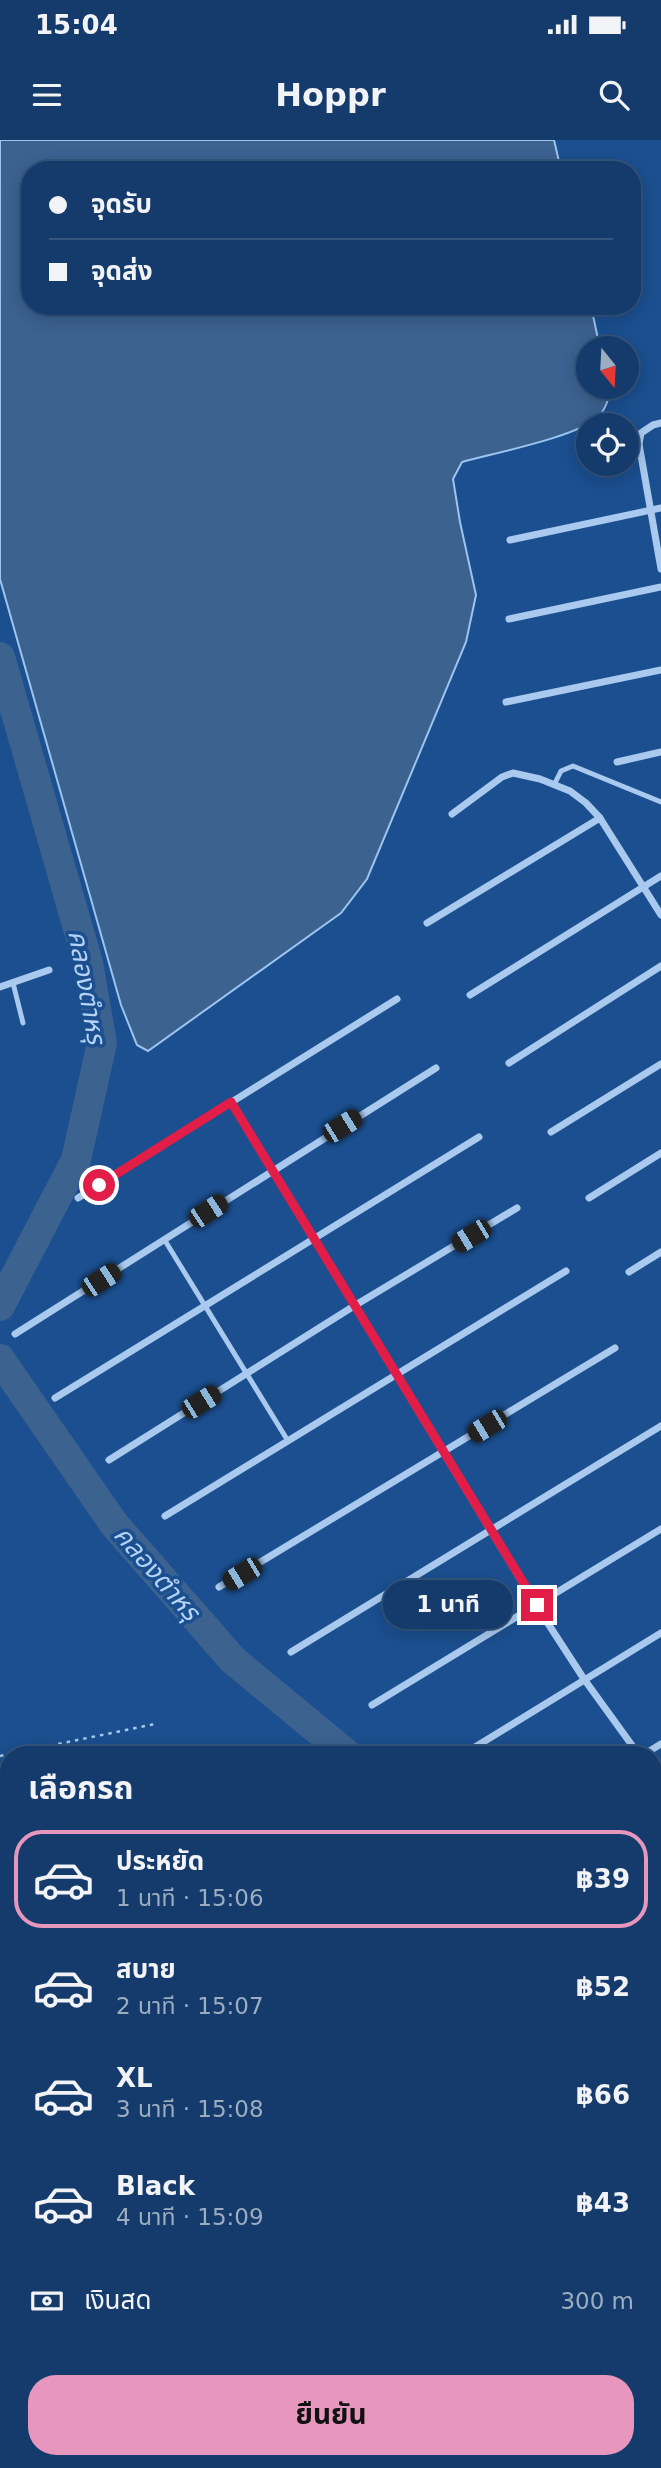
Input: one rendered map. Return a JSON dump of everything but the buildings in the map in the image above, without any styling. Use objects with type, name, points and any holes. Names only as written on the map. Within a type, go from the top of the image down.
[{"type":"street","points":[[661,423],[646,429],[639,439],[661,569]]},
{"type":"street","points":[[510,540],[661,508]]},
{"type":"street","points":[[509,619],[661,587]]},
{"type":"street","points":[[506,702],[661,670]]},
{"type":"street","points":[[617,762],[661,752]]},
{"type":"street","points":[[452,814],[502,777],[513,773],[570,791],[600,818],[661,915]]},
{"type":"street","points":[[427,923],[600,818]]},
{"type":"street","points":[[470,995],[661,876]]},
{"type":"street","points":[[509,1063],[661,966]]},
{"type":"street","points":[[0,987],[49,970]]},
{"type":"street","points":[[78,1198],[397,999]]},
{"type":"street","points":[[551,1132],[661,1064]]},
{"type":"street","points":[[15,1334],[436,1068]]},
{"type":"street","points":[[231,1102],[537,1605],[584,1679],[634,1746]]},
{"type":"street","points":[[55,1398],[479,1137]]},
{"type":"street","points":[[589,1198],[661,1153]]},
{"type":"street","points":[[110,1460],[354,1306],[517,1208]]},
{"type":"street","points":[[629,1272],[661,1252]]},
{"type":"street","points":[[165,1516],[566,1271]]},
{"type":"street","points":[[219,1587],[615,1348]]},
{"type":"street","points":[[290,1652],[661,1426]]},
{"type":"street","points":[[372,1705],[661,1529]]},
{"type":"street","points":[[476,1746],[661,1633]]},
{"type":"lane","points":[[554,785],[561,771],[573,766],[661,802]]},
{"type":"lane","points":[[13,982],[23,1023]]},
{"type":"lane","points":[[164,1239],[288,1441]]},
{"type":"path","points":[[48,1746],[155,1724]]},
{"type":"water","points":[[0,140],[554,140],[559,161],[21,161],[21,315],[593,315],[597,336],[576,336],[576,399],[608,399],[601,413],[576,413],[576,429],[554,438],[462,462],[453,479],[476,595],[466,642],[367,879],[341,913],[148,1051],[137,1045],[121,1005],[0,579]]},
{"type":"waterway","name":"คลองตำหรุ","points":[[0,657],[88,963],[102,1043],[76,1160],[0,1306]]},
{"type":"waterway","name":"คลองตำหรุ","points":[[0,1359],[114,1524],[233,1660],[337,1746]]},
{"type":"route","points":[[99,1185],[231,1102],[537,1605]]}]
